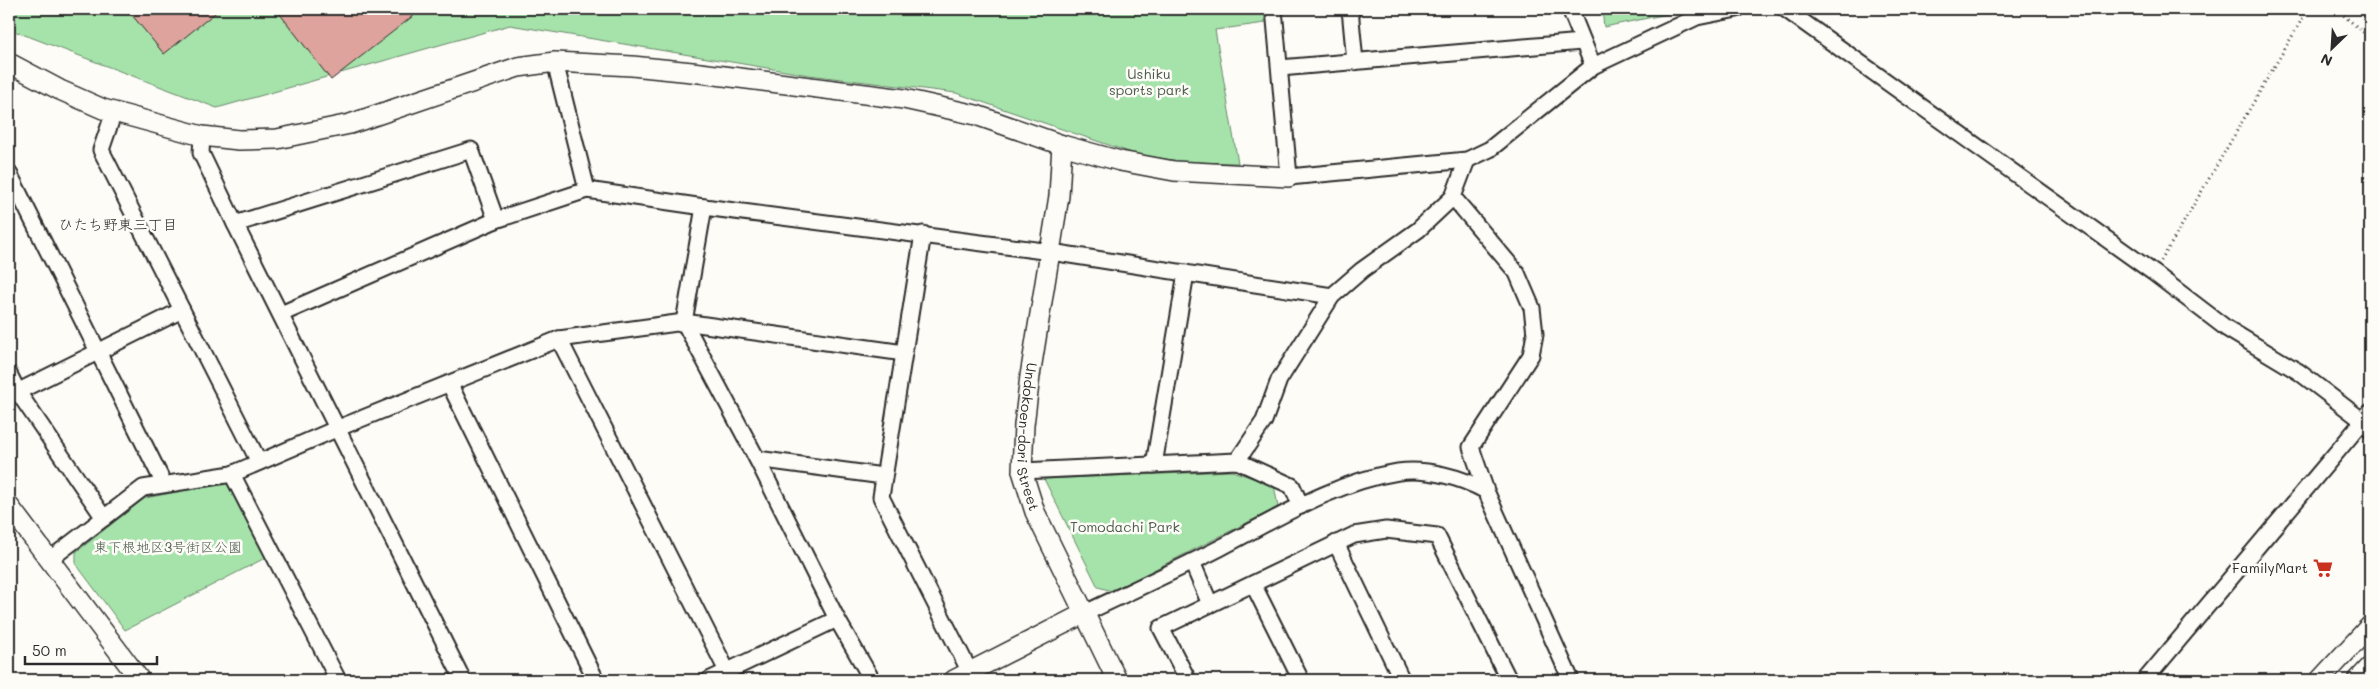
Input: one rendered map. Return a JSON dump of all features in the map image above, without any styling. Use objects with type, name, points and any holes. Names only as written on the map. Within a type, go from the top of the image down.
[{"type":"street","points":[[1274,9],[1289,177]]},
{"type":"street","points":[[1350,9],[1355,62]]},
{"type":"street","points":[[1570,9],[1593,66]]},
{"type":"street","points":[[9,63],[60,90],[114,112],[202,136],[239,140],[276,139],[350,124],[518,67],[555,62],[632,66],[692,72],[904,99],[976,115],[1062,145],[1120,162],[1174,172],[1289,177],[1467,160],[1490,149],[1593,66],[1697,17],[1737,9]]},
{"type":"street","points":[[1792,10],[2154,273],[2226,328],[2299,372],[2368,422],[2145,680]]},
{"type":"street","points":[[1280,68],[1582,42]]},
{"type":"street","points":[[555,62],[587,190]]},
{"type":"street","points":[[114,112],[101,150],[259,462]]},
{"type":"street","points":[[202,136],[201,153],[235,224],[463,680]]},
{"type":"street","name":"Undokoen-dori Street","points":[[1062,145],[1059,196],[1030,376],[1024,425],[1022,471],[1035,512],[1083,614],[1117,680]]},
{"type":"street","points":[[235,224],[471,150],[496,220]]},
{"type":"street","points":[[1237,461],[1264,421],[1279,380],[1332,296],[1362,270],[1418,230],[1453,197],[1467,160]]},
{"type":"street","points":[[9,173],[164,484]]},
{"type":"street","points":[[281,314],[496,220],[587,190],[1051,252],[1332,296]]},
{"type":"street","points":[[1453,197],[1517,273],[1532,308],[1535,334],[1531,355],[1471,446],[1486,491],[1571,680]]},
{"type":"street","points":[[704,207],[684,322],[757,458],[838,619],[872,680]]},
{"type":"street","points":[[923,234],[881,497],[966,678],[1083,614],[1192,562],[1300,506],[1349,485],[1399,472],[1446,476],[1468,481],[1486,491]]},
{"type":"street","points":[[1154,465],[1186,273]]},
{"type":"street","points":[[13,394],[182,310]]},
{"type":"street","points":[[49,560],[143,488],[232,474],[336,429],[450,385],[559,339],[684,322],[904,354]]},
{"type":"street","points":[[559,339],[727,672]]},
{"type":"street","points":[[9,374],[13,394],[104,518]]},
{"type":"street","points":[[450,385],[596,680]]},
{"type":"street","points":[[757,458],[884,476]]},
{"type":"street","points":[[1022,471],[1237,461],[1292,486],[1300,506]]},
{"type":"street","points":[[232,474],[338,680]]},
{"type":"street","points":[[9,506],[140,680]]},
{"type":"street","points":[[1188,680],[1161,628],[1354,535],[1386,530],[1437,536],[1509,680]]},
{"type":"street","points":[[1336,543],[1402,680]]},
{"type":"street","points":[[1192,562],[1210,604]]},
{"type":"street","points":[[1253,584],[1301,680]]},
{"type":"street","points":[[709,680],[838,619]]},
{"type":"street","points":[[2320,680],[2370,626]]},
{"type":"street","points":[[2358,680],[2370,667]]},
{"type":"path","points":[[2154,273],[2308,9]]},
{"type":"path","points":[[2336,9],[2370,38]]},
{"type":"green space","name":"Ushiku sports park","points":[[9,9],[1264,9],[1265,23],[1215,30],[1238,163],[1186,162],[1138,155],[956,93],[809,75],[510,25],[217,108],[9,29]]},
{"type":"green space","points":[[1602,9],[1692,9],[1604,27]]},
{"type":"green space","name":"Tomodachi Park","points":[[1232,471],[1274,485],[1278,507],[1112,591],[1098,587],[1044,479]]},
{"type":"green space","name":"東下根地区3号街区公園","points":[[230,482],[267,557],[125,630],[76,564],[76,552],[145,498]]},
{"type":"building","points":[[127,9],[220,9],[164,54]]},
{"type":"building","points":[[276,9],[422,9],[331,80]]},
{"type":"place","name":"FamilyMart","points":[[2323,568]]},
{"type":"district","name":"ひたち野東三丁目","points":[[118,225]]}]
